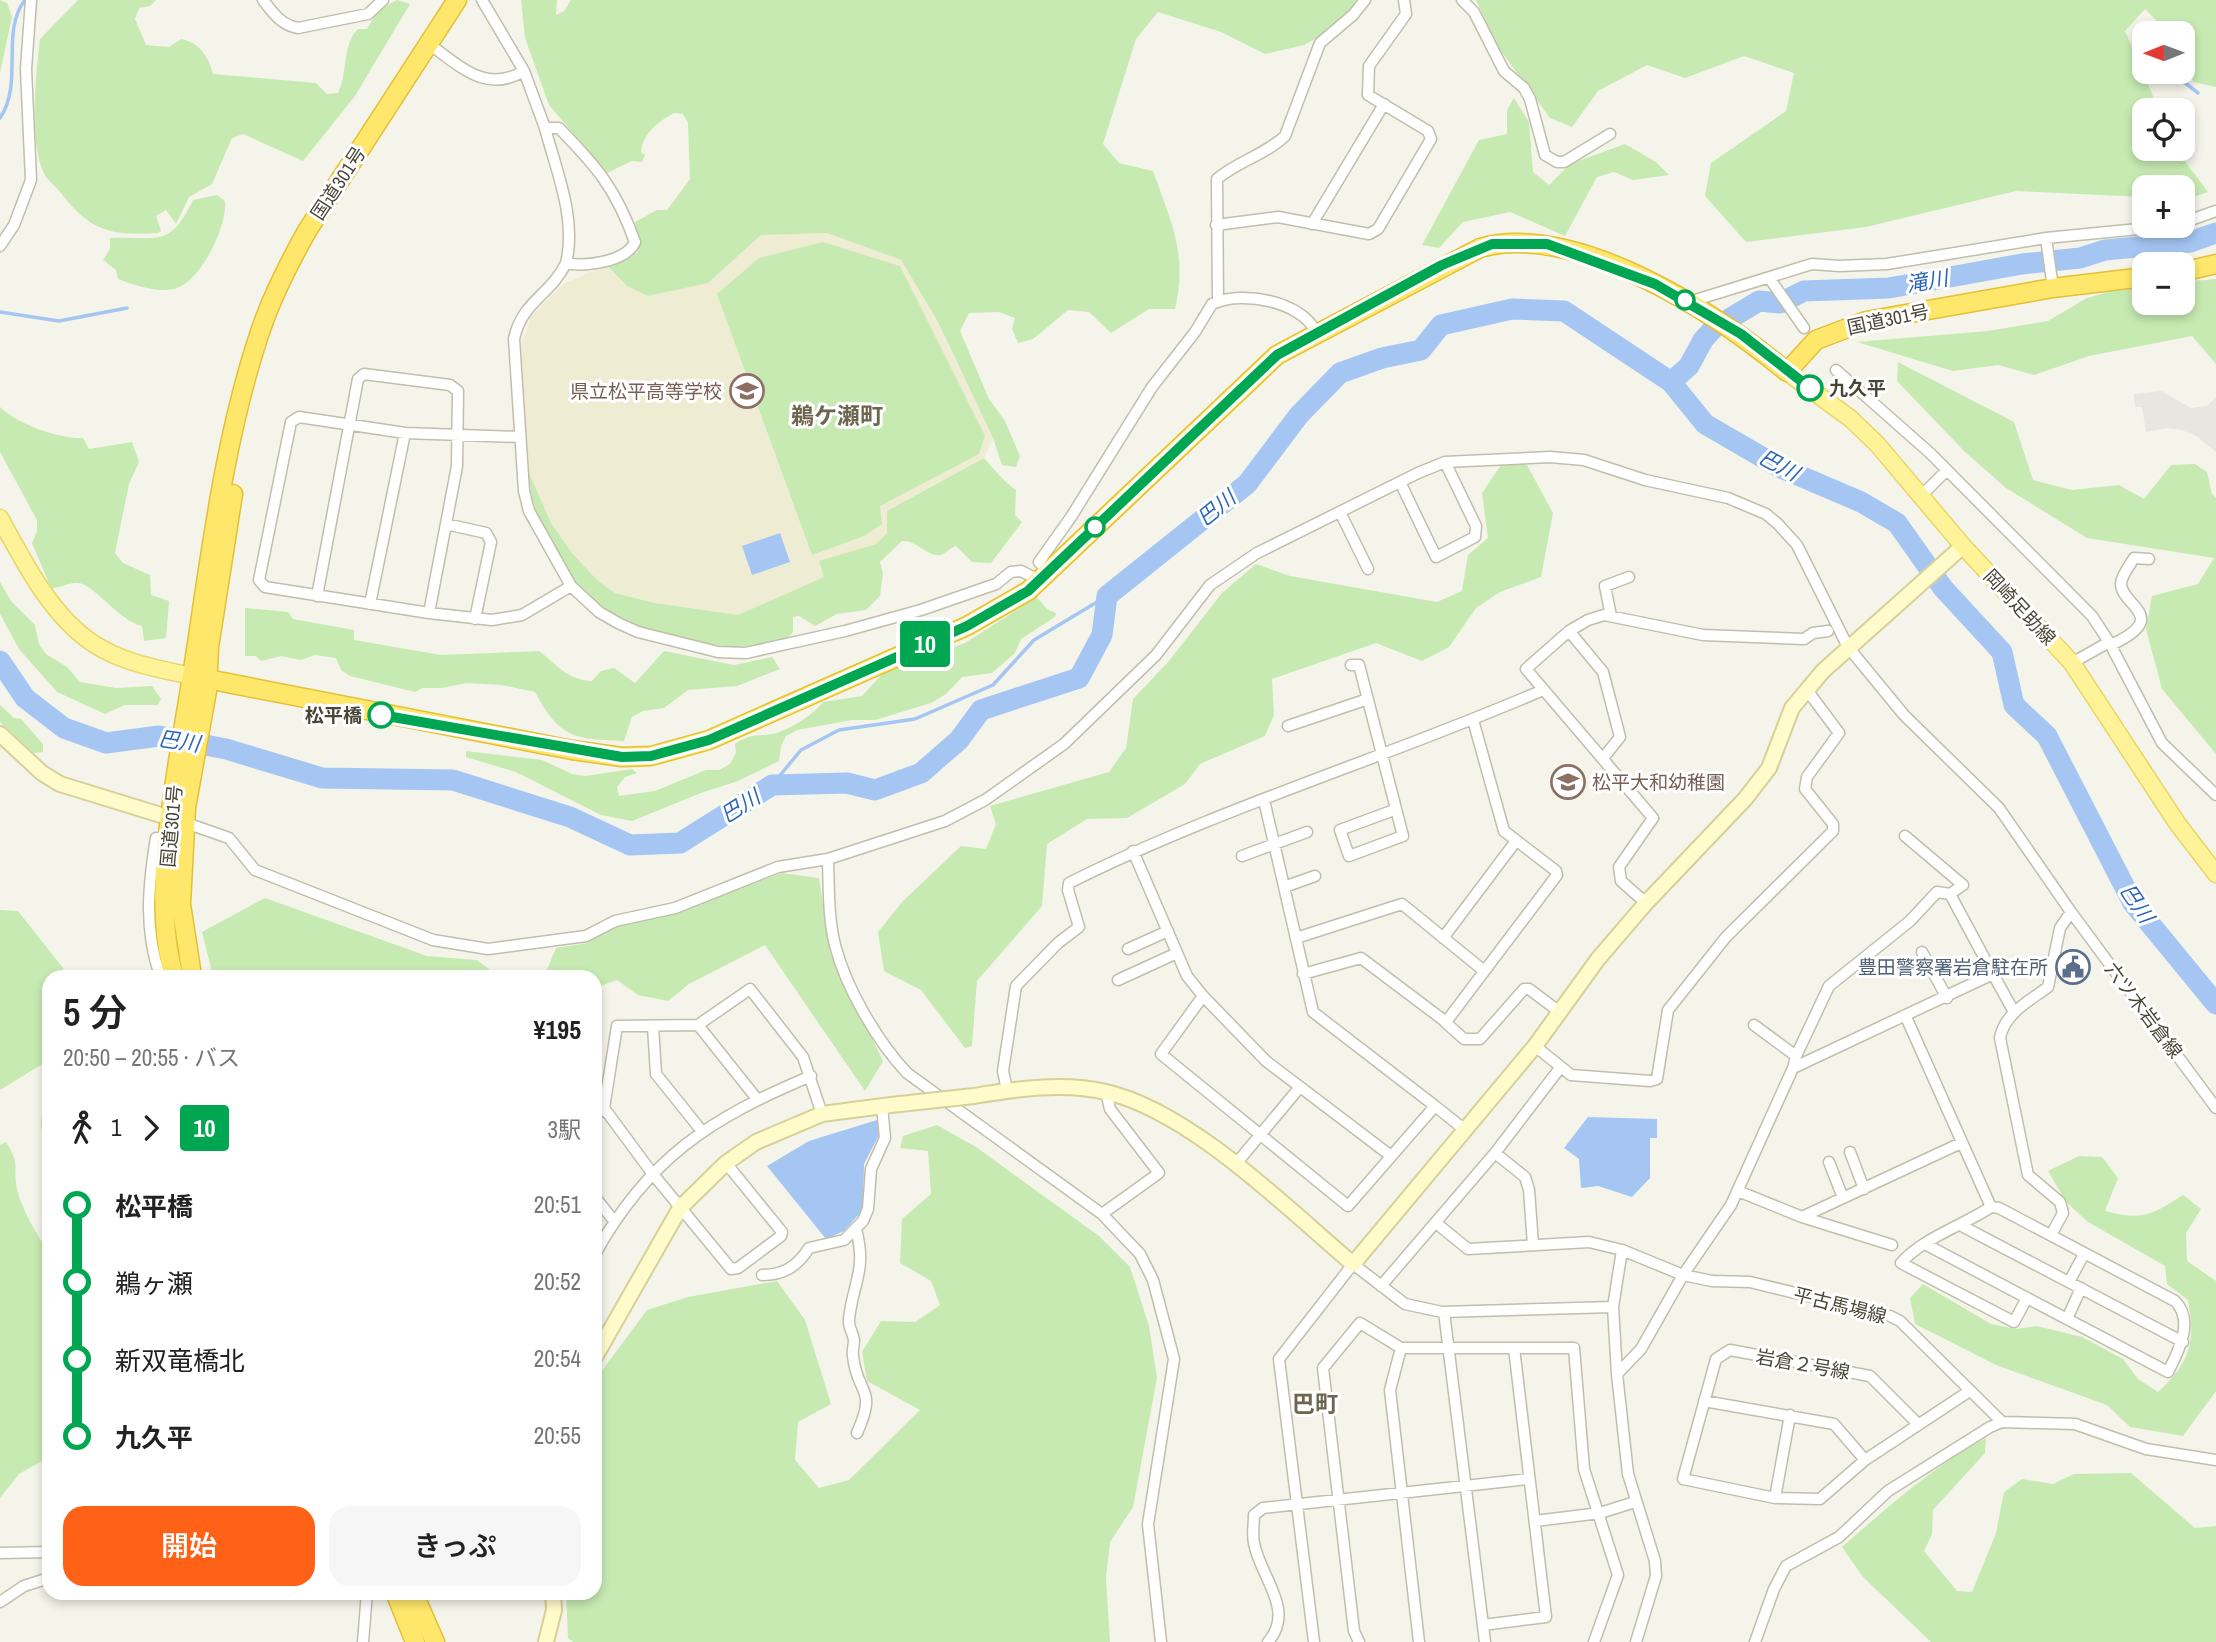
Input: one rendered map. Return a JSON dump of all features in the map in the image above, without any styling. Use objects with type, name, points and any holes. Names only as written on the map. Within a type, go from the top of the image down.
[{"type":"highway","name":"国道301号","points":[[165,970],[157,885],[179,813],[199,684],[209,647],[228,542],[248,380],[258,335],[286,268],[457,0]]},
{"type":"highway","points":[[199,684],[622,757],[651,756],[709,740],[967,626],[1003,607],[1043,576],[1277,355],[1316,332],[1480,248],[1509,242],[1547,244],[1655,284],[1741,334],[1787,372]]},
{"type":"highway","points":[[2195,269],[2216,264]]},
{"type":"highway","name":"国道301号","points":[[1787,372],[1816,340],[1844,327],[2053,288],[2132,278]]},
{"type":"highway","name":"国道301号","points":[[179,813],[181,904],[191,970]]},
{"type":"highway","points":[[398,1600],[415,1642]]},
{"type":"highway","points":[[417,1600],[435,1642]]},
{"type":"main road","name":"岡崎足助線","points":[[1787,372],[1851,419],[1921,496],[1957,552],[2072,663],[2177,823],[2216,874]]},
{"type":"main road","points":[[0,518],[23,560],[65,620],[93,644],[122,659],[199,684]]},
{"type":"street","points":[[0,246],[14,225],[31,180],[26,69],[31,0]]},
{"type":"street","points":[[262,0],[275,16],[289,26],[298,28],[368,14],[383,0]]},
{"type":"street","points":[[482,0],[524,71],[545,128],[568,219],[570,249],[566,263],[557,281],[531,303],[518,321],[514,339],[524,491],[529,511],[555,563],[571,586],[599,612],[638,632],[733,654],[845,631],[920,610],[996,584],[1011,572],[1021,571],[1043,576],[1039,562],[1071,517],[1152,387],[1195,332],[1205,313],[1218,302],[1236,297],[1282,306],[1311,321],[1316,332]]},
{"type":"street","points":[[1218,302],[1217,179],[1236,164],[1275,146],[1285,136],[1321,43],[1353,15],[1365,0]]},
{"type":"street","points":[[1216,225],[1278,217],[1369,234],[1378,229],[1431,139],[1428,131],[1368,95],[1369,66],[1406,14],[1404,0]]},
{"type":"street","points":[[1462,0],[1474,12],[1504,71],[1524,88],[1530,99],[1545,155],[1564,162],[1610,134]]},
{"type":"street","points":[[429,44],[478,78],[508,81],[524,71]]},
{"type":"street","points":[[1312,224],[1384,104]]},
{"type":"street","points":[[545,128],[559,128],[601,172],[621,207],[635,242],[628,252],[587,266],[566,263]]},
{"type":"street","points":[[2195,218],[2216,211]]},
{"type":"street","points":[[1696,306],[1772,283],[1812,264],[1839,267],[1887,264],[2046,238],[2132,230]]},
{"type":"street","points":[[2046,238],[2053,288]]},
{"type":"street","points":[[1772,283],[1804,328]]},
{"type":"street","points":[[1836,370],[1894,418],[2092,616],[2110,643],[2162,743],[2216,795]]},
{"type":"street","points":[[317,596],[358,379],[364,374],[450,385],[458,391],[457,466],[429,613]]},
{"type":"street","points":[[520,437],[405,433],[299,417],[291,422],[259,580],[265,587],[475,619],[522,615],[571,586]]},
{"type":"street","points":[[370,604],[405,433]]},
{"type":"street","name":"六ツ木岩倉線","points":[[1445,462],[1550,457],[1584,460],[1644,480],[1745,505],[1766,514],[1797,545],[1853,642],[1904,715],[1999,808],[2071,912],[2216,1108]]},
{"type":"street","points":[[0,734],[33,765],[60,784],[179,813],[229,838],[255,870],[433,940],[488,949],[586,936],[615,921],[675,908],[778,867],[828,859],[945,821],[985,800],[1064,744],[1156,654],[1210,586],[1257,553],[1400,482],[1445,462],[1476,526],[1475,537],[1436,557],[1400,482]]},
{"type":"street","points":[[1921,496],[1947,470]]},
{"type":"street","points":[[1340,512],[1368,569]]},
{"type":"street","points":[[446,524],[486,533],[491,542],[475,619]]},
{"type":"street","points":[[1314,1642],[1279,1359],[1353,1264],[1535,1046],[1598,959],[1646,903],[1745,799],[1769,768],[1792,708],[1807,690],[1853,642],[1957,552]]},
{"type":"street","points":[[2072,663],[2110,643],[2133,635],[2140,622],[2140,614],[2122,588],[2122,581],[2134,558],[2149,559]]},
{"type":"street","points":[[1611,617],[1605,586],[1629,576]]},
{"type":"street","points":[[1646,903],[1621,881],[1619,867],[1653,818],[1604,757],[1526,669],[1569,631],[1588,620],[1611,617],[1674,631],[1731,637],[1804,639],[1813,633],[1828,631]]},
{"type":"street","points":[[1569,631],[1603,672],[1620,737],[1604,757]]},
{"type":"street","points":[[1351,665],[1359,665],[1394,810],[1403,836],[1349,856],[1340,830],[1394,810]]},
{"type":"street","points":[[1007,1090],[1003,1071],[1016,986],[1058,943],[1079,927],[1068,890],[1069,883],[1133,851],[1473,720],[1543,690]]},
{"type":"street","points":[[1535,1046],[1560,1069],[1571,1075],[1650,1081],[1657,1079],[1668,1010],[1726,937],[1833,831],[1833,824],[1805,789],[1807,777],[1839,733],[1807,690]]},
{"type":"street","points":[[1288,726],[1368,699]]},
{"type":"street","points":[[1445,1022],[1558,875],[1556,870],[1504,831],[1473,720]]},
{"type":"street","points":[[1264,800],[1313,1012],[1465,1130]]},
{"type":"street","points":[[1242,856],[1307,832]]},
{"type":"street","points":[[1617,1374],[1641,1349],[1683,1275],[1738,1191],[1796,1056],[1835,979],[1910,921],[1930,897],[1937,892],[1950,894],[1963,885],[1905,836]]},
{"type":"street","points":[[156,838],[157,885]]},
{"type":"street","points":[[1444,938],[1516,841]]},
{"type":"street","points":[[1133,851],[1187,976],[1203,996],[1266,1061],[1391,1156]]},
{"type":"street","points":[[828,859],[830,915],[836,947],[860,1003],[887,1051],[907,1073],[1102,1214],[1140,1254],[1153,1280],[1174,1359],[1148,1524],[1161,1642]]},
{"type":"street","points":[[1284,887],[1315,876]]},
{"type":"street","points":[[1950,894],[2014,1012]]},
{"type":"street","points":[[1296,938],[1402,904],[1483,970]]},
{"type":"street","points":[[2051,1235],[2063,1213],[2060,1202],[2028,1175],[2000,1038],[2001,1030],[2014,1012],[2048,987],[2060,928],[2071,912]]},
{"type":"street","points":[[1128,949],[1168,931]]},
{"type":"street","points":[[1922,952],[1947,998]]},
{"type":"street","points":[[1118,980],[1177,953]]},
{"type":"street","points":[[1303,974],[1361,958],[1464,1039],[1480,1038],[1524,989],[1529,989],[1561,1013]]},
{"type":"street","points":[[1793,1068],[1947,998],[1993,974]]},
{"type":"street","points":[[726,1163],[782,1232],[781,1236],[738,1268],[731,1269],[652,1173],[604,1108],[617,1027],[698,1025],[750,989],[803,1057],[822,1114]]},
{"type":"street","points":[[1203,996],[1161,1054],[1348,1206],[1436,1106]]},
{"type":"street","points":[[1906,1017],[1991,1207],[2051,1235],[2175,1301],[2180,1306],[2183,1342],[2168,1372],[1925,1244]]},
{"type":"street","points":[[698,1025],[757,1099]]},
{"type":"street","points":[[1754,1025],[1796,1056]]},
{"type":"street","points":[[653,1026],[656,1074],[701,1130]]},
{"type":"street","points":[[1381,1286],[1495,1153],[1560,1069]]},
{"type":"street","points":[[602,1242],[614,1221],[652,1173],[701,1130],[757,1099],[811,1076]]},
{"type":"street","points":[[1235,1165],[1300,1087]]},
{"type":"street","points":[[602,1345],[680,1208],[726,1163],[756,1142],[822,1114],[974,1097],[1007,1090],[1063,1088],[1106,1092],[1176,1123],[1235,1165],[1405,1304],[1444,1311],[1613,1307]]},
{"type":"street","points":[[1102,1214],[1159,1173],[1110,1109],[1106,1092]]},
{"type":"street","points":[[762,1275],[781,1275],[803,1257],[809,1248],[844,1240],[856,1229],[868,1209],[871,1169],[885,1138],[887,1105]]},
{"type":"street","points":[[1802,1217],[1961,1143]]},
{"type":"street","points":[[1495,1153],[1525,1177],[1533,1245]]},
{"type":"street","points":[[1850,1153],[1864,1189]]},
{"type":"street","points":[[1829,1162],[1843,1198]]},
{"type":"street","points":[[1738,1191],[1802,1217],[1892,1245]]},
{"type":"street","points":[[602,1206],[614,1221]]},
{"type":"street","points":[[1991,1207],[1962,1226],[1914,1248],[1901,1263],[2014,1322],[2027,1297]]},
{"type":"street","name":"平古馬場線","points":[[1436,1223],[1468,1249],[1589,1242],[1622,1250],[1683,1275],[1712,1281],[1751,1282],[1890,1316],[1900,1321],[1968,1392],[2001,1422]]},
{"type":"street","points":[[1962,1226],[2183,1342]]},
{"type":"street","points":[[856,1229],[862,1257],[861,1273],[849,1329],[854,1338],[853,1357],[868,1395],[868,1403],[857,1433]]},
{"type":"street","points":[[1622,1250],[1613,1307],[1617,1374],[1628,1474],[1655,1561],[1656,1576],[1636,1642]]},
{"type":"street","points":[[2069,1282],[2084,1254]]},
{"type":"street","points":[[2067,1319],[2081,1288]]},
{"type":"street","points":[[1444,1311],[1485,1642]]},
{"type":"street","points":[[1359,1642],[1354,1631],[1323,1368],[1360,1323],[1401,1348],[1574,1348],[1584,1469],[1618,1575],[1594,1642]]},
{"type":"street","points":[[1401,1348],[1390,1390],[1419,1642]]},
{"type":"street","points":[[1483,1625],[1546,1617],[1514,1348]]},
{"type":"street","name":"岩倉２号線","points":[[1775,1498],[1683,1479],[1716,1359],[1730,1350],[1870,1376],[1917,1423]]},
{"type":"street","points":[[1790,1415],[1775,1498],[1821,1499],[1865,1460],[1917,1423],[1968,1392]]},
{"type":"street","points":[[1704,1401],[1834,1424],[1865,1460]]},
{"type":"street","points":[[1755,1642],[1774,1589],[1786,1566],[1839,1537],[1888,1491],[2001,1422],[2075,1424],[2146,1449],[2216,1460]]},
{"type":"street","points":[[1268,1642],[1275,1634],[1279,1608],[1254,1544],[1254,1515],[1263,1508],[1529,1479]]},
{"type":"street","points":[[1535,1521],[1600,1513],[1635,1502]]},
{"type":"street","points":[[0,1553],[42,1552]]},
{"type":"street","points":[[0,1602],[24,1586],[42,1580]]},
{"type":"street","points":[[363,1642],[366,1600]]},
{"type":"street","points":[[546,1642],[554,1611],[553,1600]]},
{"type":"shaded area","name":"県立松平高等学校","points":[[827,233],[901,260],[938,322],[993,438],[984,458],[887,511],[887,533],[876,544],[820,561],[825,577],[738,615],[655,603],[615,593],[598,581],[572,553],[551,523],[529,473],[521,344],[532,315],[563,284],[607,265],[627,286],[648,296],[708,283],[761,235]]},
{"type":"shaded area","points":[[2161,391],[2191,408],[2207,406],[2216,397],[2216,452],[2198,437],[2182,430],[2167,428],[2146,432],[2142,407],[2135,407],[2134,394]]},
{"type":"green space","points":[[0,0],[7,3],[12,17],[0,73]]},
{"type":"green space","points":[[78,0],[156,0],[150,6],[139,8],[135,19],[146,45],[169,47],[181,39],[193,43],[202,51],[213,74],[316,83],[327,94],[338,93],[347,51],[358,29],[367,29],[377,11],[397,0],[410,4],[355,96],[303,161],[243,134],[232,138],[212,184],[189,197],[176,224],[166,210],[156,216],[161,231],[141,234],[114,232],[92,223],[72,206],[46,177],[40,164],[35,110],[40,39]]},
{"type":"green space","points":[[521,0],[557,0],[556,15],[564,11],[571,0],[1356,0],[1340,25],[1304,45],[1265,54],[1221,32],[1158,12],[1136,39],[1103,144],[1119,163],[1153,171],[1176,239],[1180,271],[1175,309],[1149,309],[1111,333],[1089,312],[1068,310],[1033,339],[1018,343],[1012,329],[1015,318],[999,312],[969,313],[960,331],[989,399],[1005,421],[1020,456],[1016,467],[1002,465],[993,438],[938,322],[901,260],[827,233],[761,235],[708,283],[648,296],[627,286],[607,265],[637,253],[640,245],[635,222],[657,210],[667,210],[690,179],[688,123],[683,114],[674,113],[668,116],[644,139],[641,152],[645,155],[642,162],[632,161],[607,173],[549,105],[525,38]]},
{"type":"green space","points":[[1476,0],[2216,0],[2216,87],[2195,82],[2195,21],[2157,21],[2145,9],[2125,31],[2132,47],[2132,84],[2148,84],[2154,98],[2132,98],[2132,161],[2185,161],[2208,192],[2195,196],[2195,175],[2132,175],[2132,196],[2016,191],[1866,227],[1746,242],[1705,196],[1711,163],[1786,111],[1794,73],[1744,56],[1685,78],[1647,65],[1598,91],[1572,127],[1550,118],[1498,47]]},
{"type":"green space","points":[[1514,98],[1529,122],[1533,172],[1549,185],[1570,164],[1625,144],[1656,162],[1669,175],[1633,180],[1614,172],[1597,177],[1565,236],[1510,212],[1463,222],[1439,248],[1422,245],[1479,140],[1507,134],[1507,110]]},
{"type":"green space","points":[[217,195],[225,201],[218,237],[204,263],[186,283],[170,290],[139,286],[118,279],[116,270],[103,260],[110,249],[110,238],[161,237],[177,226],[193,200]]},
{"type":"green space","points":[[823,242],[900,266],[985,436],[979,454],[880,506],[882,524],[864,536],[812,555],[717,294],[759,258]]},
{"type":"green space","points":[[2216,279],[2216,364],[2192,336],[2089,356],[2034,375],[1998,365],[1953,371],[1857,342],[1988,331],[2048,321],[2087,298],[2132,287],[2132,315],[2195,315],[2195,281]]},
{"type":"green space","points":[[1898,362],[2014,422],[2033,480],[2072,490],[2119,485],[2144,499],[2171,465],[2195,464],[2207,472],[2212,494],[2216,498],[2216,754],[2162,689],[2146,629],[2152,596],[2198,584],[2214,558],[2087,538],[2006,488],[1965,452],[1897,381]]},
{"type":"green space","points":[[0,407],[39,429],[62,436],[83,438],[89,449],[132,442],[139,462],[129,484],[115,553],[123,563],[150,575],[151,595],[169,601],[166,638],[144,641],[142,626],[133,623],[84,585],[75,583],[51,588],[32,543],[37,531],[37,520],[0,452]]},
{"type":"green space","points":[[984,458],[1016,490],[1015,515],[1022,522],[991,563],[972,562],[956,546],[936,555],[902,541],[880,562],[883,573],[880,596],[866,610],[837,614],[815,626],[799,616],[793,617],[793,632],[788,637],[747,646],[707,643],[648,629],[618,618],[600,607],[569,575],[545,536],[531,493],[529,473],[551,523],[572,553],[598,581],[615,593],[655,603],[738,615],[824,577],[819,561],[876,544],[887,533],[887,511]]},
{"type":"green space","points":[[1501,465],[1527,465],[1553,513],[1541,577],[1500,592],[1476,608],[1449,647],[1422,661],[1376,643],[1272,679],[1274,715],[1265,736],[1200,764],[1185,784],[1127,818],[1087,819],[1047,844],[1042,906],[977,981],[972,1046],[965,1048],[921,990],[884,971],[878,932],[902,902],[961,846],[986,849],[996,824],[990,806],[1109,772],[1126,748],[1133,699],[1169,661],[1222,593],[1256,564],[1290,576],[1437,602],[1462,591],[1468,555],[1488,538],[1482,493]]},
{"type":"green space","points":[[0,582],[11,601],[35,625],[39,644],[46,654],[67,667],[80,682],[116,688],[152,686],[161,699],[158,705],[125,705],[105,714],[57,692],[19,649],[0,614]]},
{"type":"green space","points":[[1037,597],[1047,609],[1056,613],[1055,617],[1021,639],[1015,653],[992,673],[962,677],[946,694],[931,703],[875,720],[852,720],[797,730],[786,736],[781,746],[779,761],[738,781],[632,821],[601,815],[516,772],[466,757],[466,751],[542,760],[572,774],[585,776],[632,769],[637,773],[625,777],[617,787],[619,796],[655,791],[706,770],[719,770],[730,764],[736,753],[735,744],[742,740],[783,731],[808,716],[823,702],[862,696],[886,670],[965,643]]},
{"type":"green space","points":[[245,608],[288,612],[293,619],[354,630],[354,640],[441,655],[539,651],[569,675],[583,680],[592,681],[601,671],[614,668],[635,683],[664,651],[734,665],[772,657],[780,669],[737,686],[688,690],[664,708],[643,711],[632,717],[624,741],[593,739],[561,728],[535,692],[502,685],[466,683],[442,688],[422,688],[415,692],[350,676],[341,670],[336,658],[315,655],[301,660],[281,656],[261,661],[256,656],[245,656]]},
{"type":"green space","points":[[0,705],[14,718],[21,719],[43,744],[43,752],[34,753],[0,722]]},
{"type":"green space","points":[[782,873],[819,878],[831,954],[883,1061],[865,1091],[765,945],[689,984],[668,1001],[638,995],[617,980],[602,985],[602,970],[547,970],[556,948],[587,943],[613,926],[678,912]]},
{"type":"green space","points":[[265,898],[427,956],[477,960],[490,970],[212,970],[202,932]]},
{"type":"green space","points":[[0,910],[18,911],[63,970],[42,970],[42,1064],[0,1090]]},
{"type":"green space","points":[[937,1125],[976,1147],[1099,1236],[1130,1267],[1149,1326],[1157,1378],[1133,1507],[1110,1542],[1106,1578],[1110,1642],[573,1642],[568,1638],[566,1600],[602,1600],[602,1371],[647,1310],[688,1297],[777,1281],[805,1320],[831,1404],[798,1422],[795,1460],[819,1488],[849,1480],[920,1410],[867,1381],[862,1352],[881,1321],[915,1322],[940,1305],[931,1281],[900,1263],[902,1219],[931,1194],[928,1151],[900,1148],[903,1136]]},
{"type":"green space","points":[[6,1142],[11,1150],[22,1206],[42,1242],[42,1461],[19,1474],[0,1498],[0,1145]]},
{"type":"green space","points":[[2079,1156],[2102,1157],[2118,1178],[2105,1211],[2138,1216],[2163,1207],[2183,1195],[2201,1209],[2186,1233],[2187,1261],[2216,1281],[2216,1391],[2183,1436],[2130,1427],[2107,1405],[1996,1365],[1915,1324],[1910,1298],[1923,1284],[1991,1324],[2016,1329],[2037,1326],[2082,1337],[2123,1359],[2138,1379],[2158,1392],[2169,1381],[2188,1351],[2191,1328],[2188,1300],[2167,1284],[2165,1266],[2088,1222],[2066,1202],[2048,1171]]},
{"type":"green space","points":[[1986,1438],[1985,1453],[1933,1510],[1932,1534],[1924,1551],[1957,1591],[1972,1592],[1996,1533],[2004,1492],[2022,1479],[2053,1484],[2074,1474],[2131,1473],[2195,1528],[2216,1526],[2216,1642],[1931,1642],[1863,1577],[1842,1547],[1929,1475]]},
{"type":"water","points":[[780,533],[790,562],[752,575],[742,546]]},
{"type":"water","points":[[1588,1117],[1657,1119],[1657,1138],[1650,1138],[1650,1178],[1632,1197],[1598,1186],[1581,1188],[1579,1159],[1564,1148]]},
{"type":"water","points":[[877,1120],[879,1135],[864,1164],[863,1210],[844,1231],[826,1239],[767,1166],[809,1141]]},
{"type":"waterway","points":[[0,118],[11,89],[14,27],[25,0]]},
{"type":"waterway","points":[[2186,84],[2198,93]]},
{"type":"waterway","name":"滝川","points":[[1671,382],[1689,366],[1703,340],[1714,328],[1759,301],[1780,303],[1804,291],[1889,288],[2022,264],[2080,258],[2105,250],[2190,242],[2216,233]]},
{"type":"waterway","points":[[0,312],[59,321],[127,308]]},
{"type":"waterway","name":"巴川","points":[[0,661],[25,698],[64,728],[106,743],[159,736],[226,749],[322,778],[453,780],[570,817],[630,845],[680,843],[772,785],[847,783],[875,790],[921,773],[959,740],[981,710],[1079,678],[1102,635],[1107,596],[1247,484],[1299,415],[1340,373],[1382,358],[1421,350],[1441,325],[1512,309],[1564,311],[1671,382],[1705,424],[1779,467],[1861,502],[1897,523],[1943,588],[2002,652],[2014,705],[2047,736],[2133,903],[2216,1004]]},
{"type":"waterway","points":[[772,785],[801,750],[839,730],[915,719],[993,685],[1034,640],[1107,596]]},
{"type":"bus line","name":"10","points":[[381,715],[622,757],[651,756],[709,740],[967,626],[1003,607],[1028,591],[1277,355],[1442,265],[1492,244],[1547,244],[1655,284],[1741,334],[1810,388]]},
{"type":"place","name":"九久平","points":[[1810,388]]},
{"type":"place","name":"県立松平高等学校","points":[[747,391]]},
{"type":"place","name":"松平橋","points":[[381,715]]},
{"type":"place","name":"松平大和幼稚園","points":[[1568,782]]},
{"type":"place","name":"豊田警察署岩倉駐在所","points":[[2073,967]]},
{"type":"district","name":"鵜ケ瀬町","points":[[837,415]]},
{"type":"district","name":"巴町","points":[[1315,1403]]}]
